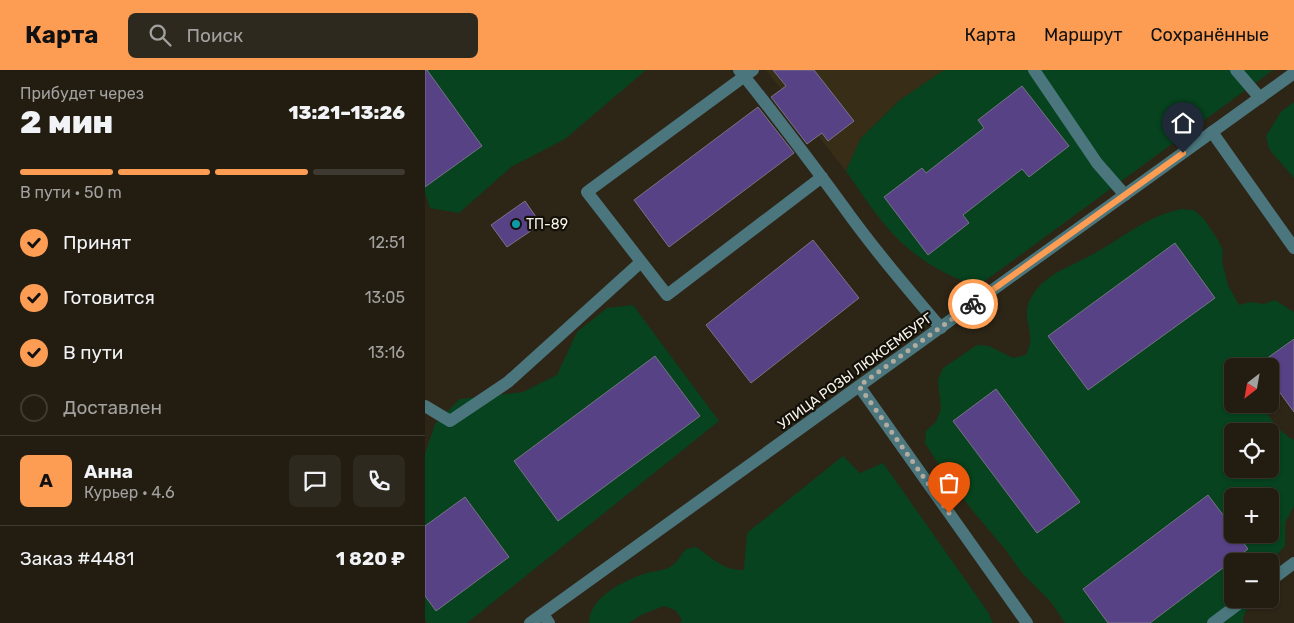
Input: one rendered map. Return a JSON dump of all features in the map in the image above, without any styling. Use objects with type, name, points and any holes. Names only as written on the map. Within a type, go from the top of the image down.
[{"type":"street","points":[[1034,70],[1097,163],[1125,195]]},
{"type":"street","points":[[1235,70],[1259,98]]},
{"type":"street","points":[[822,177],[667,295],[587,192],[745,72],[822,177],[849,214],[941,328]]},
{"type":"street","name":"УЛИЦА РОЗЫ ЛЮКСЕМБУРГ","points":[[530,623],[546,618],[859,386],[1294,73]]},
{"type":"street","points":[[1212,132],[1294,248]]},
{"type":"street","points":[[425,406],[450,420],[508,382],[641,262]]},
{"type":"street","points":[[859,386],[1027,623]]},
{"type":"street","points":[[1279,574],[1294,563]]},
{"type":"street","points":[[1213,623],[1233,608]]},
{"type":"shaded area","points":[[766,70],[944,70],[900,100],[861,138],[846,171]]},
{"type":"green space","points":[[427,70],[646,70],[565,139],[511,167],[459,213],[430,208],[425,192]]},
{"type":"green space","points":[[944,70],[1273,70],[978,286],[943,272],[911,251],[880,219],[846,171],[861,138],[900,100]]},
{"type":"green space","points":[[1294,102],[1294,178],[1269,149],[1266,136],[1281,112]]},
{"type":"green space","points":[[1181,209],[1194,210],[1204,219],[1223,251],[1222,262],[1228,285],[1239,305],[1251,302],[1264,304],[1275,300],[1294,312],[1294,339],[1267,358],[1224,358],[1224,413],[1267,413],[1274,423],[1224,423],[1224,478],[1279,478],[1279,429],[1294,440],[1294,506],[1285,523],[1285,546],[1278,553],[1224,553],[1224,608],[1247,608],[1243,623],[1065,623],[1051,602],[1022,573],[948,479],[925,443],[926,431],[936,422],[941,409],[938,380],[943,368],[977,345],[989,346],[1013,358],[1026,355],[1030,344],[1027,307],[1042,283],[1061,270],[1092,255],[1159,216]]},
{"type":"green space","points":[[633,305],[719,421],[467,623],[427,623],[425,620],[425,454],[435,424],[460,399],[523,392],[557,375],[577,332],[607,308]]},
{"type":"green space","points":[[843,456],[860,473],[883,463],[988,612],[993,623],[680,623],[682,619],[675,610],[664,606],[641,615],[629,623],[589,623],[595,604],[611,590],[642,575],[670,567],[686,549],[696,547],[724,566],[744,570],[747,533]]},
{"type":"building","points":[[425,70],[427,70],[482,146],[425,187]]},
{"type":"building","points":[[773,70],[814,70],[854,121],[828,141],[822,133],[807,144],[771,97],[786,86]]},
{"type":"building","points":[[1022,86],[1069,146],[1029,177],[1022,169],[963,215],[969,223],[928,255],[884,197],[922,168],[926,173],[984,128],[978,120]]},
{"type":"building","points":[[758,107],[794,153],[669,247],[634,200]]},
{"type":"building","name":"ТП-89","points":[[525,201],[541,224],[507,247],[491,225]]},
{"type":"building","points":[[813,240],[859,298],[751,383],[706,325]]},
{"type":"building","points":[[1175,243],[1215,298],[1088,390],[1048,336]]},
{"type":"building","points":[[1294,339],[1294,412],[1279,391],[1279,358],[1267,358]]},
{"type":"building","points":[[655,356],[700,416],[558,521],[514,461]]},
{"type":"building","points":[[996,389],[1080,502],[1037,533],[953,421]]},
{"type":"building","points":[[1208,495],[1224,516],[1224,543],[1244,543],[1248,549],[1243,553],[1224,553],[1224,567],[1150,623],[1108,623],[1083,589]]},
{"type":"building","points":[[465,497],[509,557],[436,611],[425,596],[425,526]]},
{"type":"way so far","points":[[949,513],[859,386],[973,304]]},
{"type":"place","name":"ТП-89","points":[[516,224]]},
{"type":"route","points":[[973,304],[1183,153]]}]
